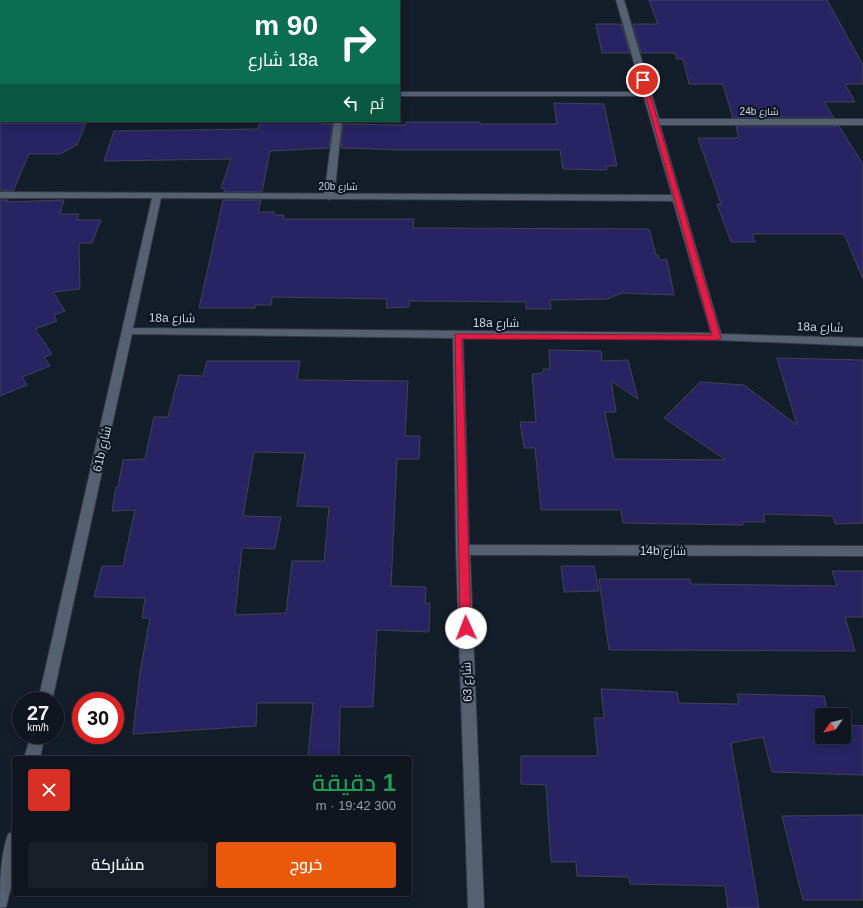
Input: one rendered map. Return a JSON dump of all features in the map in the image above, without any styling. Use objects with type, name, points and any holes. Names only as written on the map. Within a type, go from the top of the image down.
[{"type":"street","points":[[620,0],[717,338]]},
{"type":"street","points":[[400,94],[646,94]]},
{"type":"street","points":[[329,197],[338,122]]},
{"type":"street","name":"24b شارع","points":[[654,122],[863,122]]},
{"type":"street","name":"20b شارع","points":[[0,195],[676,198]]},
{"type":"street","name":"61b شارع","points":[[47,692],[129,331],[157,196]]},
{"type":"street","name":"18a شارع","points":[[129,331],[717,338],[863,342]]},
{"type":"street","name":"شارع 63","points":[[458,336],[463,550],[476,908]]},
{"type":"street","name":"14b شارع","points":[[463,550],[863,551]]},
{"type":"street","points":[[33,756],[36,744]]},
{"type":"street","points":[[0,901],[12,848]]},
{"type":"building","points":[[649,0],[827,0],[863,65],[863,84],[845,84],[855,102],[824,102],[834,118],[733,118],[723,84],[689,84],[683,59],[677,59],[675,53],[641,53],[633,24],[658,24]]},
{"type":"building","points":[[596,24],[621,24],[630,53],[602,53]]},
{"type":"building","points":[[554,103],[604,104],[617,166],[606,166],[607,170],[563,169],[560,150],[404,150],[341,148],[343,124],[406,125],[406,122],[480,122],[480,124],[557,124]]},
{"type":"building","points":[[260,122],[323,122],[323,124],[332,124],[329,148],[270,151],[262,192],[224,192],[225,189],[221,188],[231,159],[104,161],[114,131],[258,129]]},
{"type":"building","points":[[0,123],[86,123],[77,145],[60,154],[29,154],[13,191],[0,190]]},
{"type":"building","points":[[736,126],[839,126],[863,164],[863,279],[844,234],[752,234],[755,242],[731,242],[717,204],[721,204],[698,138],[739,138]]},
{"type":"building","points":[[0,200],[8,200],[7,202],[64,200],[60,214],[79,214],[77,220],[101,220],[92,243],[79,243],[80,289],[53,292],[65,311],[54,315],[57,321],[35,329],[52,354],[44,357],[50,366],[22,377],[27,385],[0,396]]},
{"type":"building","points":[[223,200],[261,200],[258,212],[274,212],[274,215],[284,215],[283,219],[414,219],[413,228],[649,229],[656,255],[658,255],[659,260],[667,259],[674,295],[622,293],[607,299],[550,300],[551,309],[526,309],[526,302],[409,301],[409,307],[386,308],[387,299],[272,297],[271,305],[256,305],[255,308],[199,308]]},
{"type":"building","points":[[549,350],[601,351],[602,361],[628,360],[638,399],[611,381],[616,412],[605,412],[614,459],[726,460],[664,418],[700,382],[744,385],[797,425],[777,358],[863,360],[863,523],[835,524],[833,516],[763,514],[765,522],[743,522],[743,525],[623,523],[621,510],[541,510],[535,448],[524,448],[520,422],[536,422],[532,374],[543,373],[543,369],[550,369]]},
{"type":"building","points":[[207,361],[300,361],[297,380],[408,381],[405,436],[420,436],[419,459],[397,459],[391,586],[426,587],[425,603],[430,603],[429,632],[377,630],[373,707],[340,707],[339,756],[308,756],[313,703],[257,703],[256,726],[133,734],[140,672],[150,618],[142,618],[145,598],[94,597],[102,566],[123,566],[135,510],[112,511],[123,460],[145,459],[154,417],[168,417],[179,375],[203,376]],"holes":[[[254,452],[305,453],[297,506],[329,507],[324,561],[292,561],[286,613],[235,615],[242,548],[275,549],[281,517],[243,516]]]},
{"type":"building","points":[[561,566],[594,566],[599,591],[564,592]]},
{"type":"building","points":[[832,571],[863,571],[863,617],[845,617],[855,651],[609,650],[599,579],[690,579],[691,584],[837,586]]},
{"type":"building","points":[[601,689],[677,692],[679,703],[739,704],[737,694],[824,696],[827,708],[815,708],[815,744],[851,744],[851,725],[863,726],[863,775],[772,772],[763,737],[731,743],[759,908],[728,908],[725,886],[630,884],[629,877],[577,876],[576,862],[551,862],[546,785],[521,784],[521,756],[598,756],[594,718],[604,718]]},
{"type":"building","points":[[863,815],[863,900],[803,900],[782,816]]},
{"type":"route","points":[[466,628],[458,336],[717,338],[643,80]]}]
